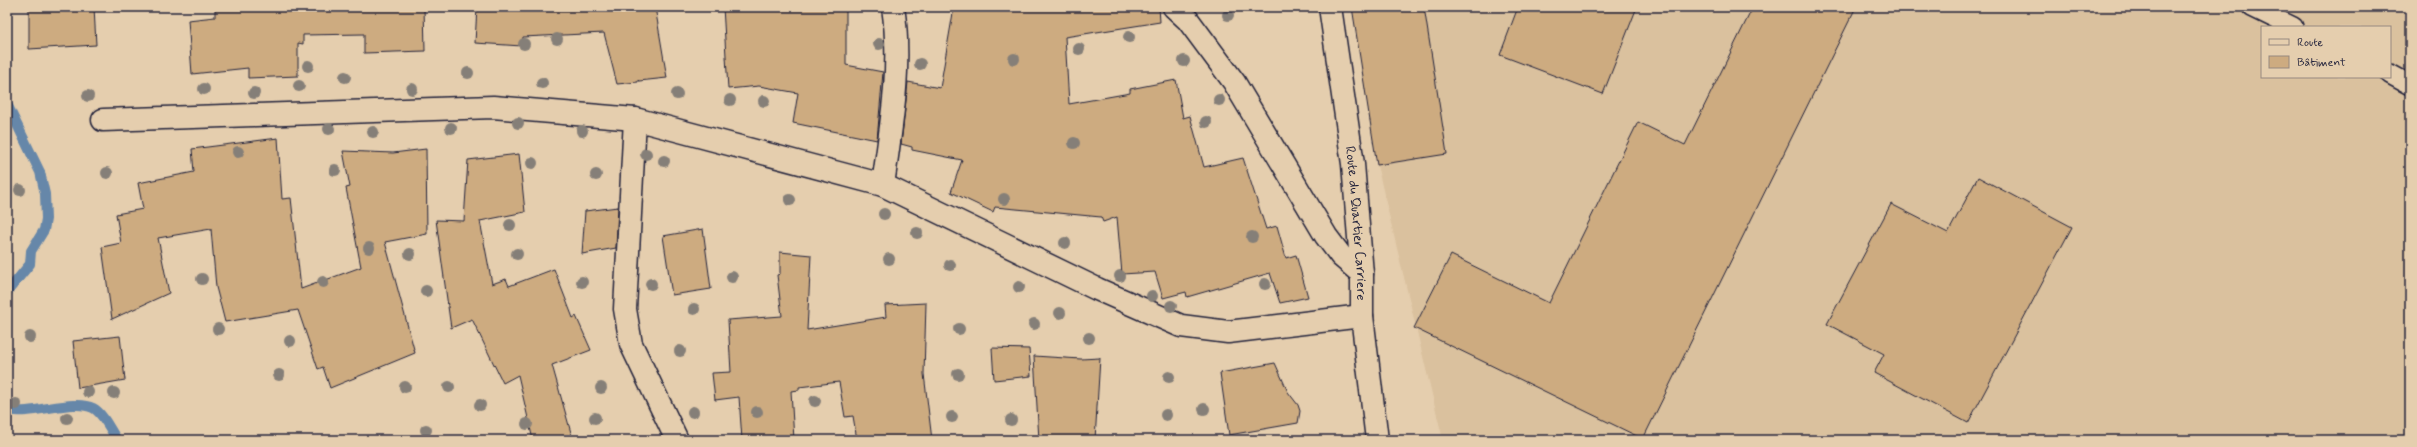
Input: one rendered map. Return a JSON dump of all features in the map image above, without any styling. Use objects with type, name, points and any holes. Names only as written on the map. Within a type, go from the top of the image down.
[{"type":"street","points":[[883,185],[895,98],[896,21],[894,7]]},
{"type":"street","points":[[1174,7],[1188,20],[1234,82],[1326,236],[1341,256],[1362,274]]},
{"type":"street","name":"Route du Quartier Carriere","points":[[1330,7],[1353,164],[1362,274],[1362,316],[1377,440]]},
{"type":"street","points":[[103,120],[493,107],[635,119],[883,185],[1097,289],[1181,326],[1228,332],[1362,316]]},
{"type":"street","points":[[635,119],[625,309],[631,344],[677,440]]},
{"type":"lane","points":[[2252,7],[2291,26]]},
{"type":"lane","points":[[2391,75],[2410,85]]},
{"type":"shaded area","points":[[1352,7],[2410,7],[2410,440],[1443,440],[1377,165]]},
{"type":"building","points":[[29,7],[94,7],[96,45],[29,49]]},
{"type":"building","points":[[215,7],[424,7],[425,51],[364,53],[364,34],[303,35],[303,44],[298,43],[298,76],[248,78],[248,68],[192,74],[188,20],[215,17]]},
{"type":"building","points":[[477,7],[655,7],[667,78],[638,80],[638,82],[617,84],[604,33],[523,37],[522,46],[475,43]]},
{"type":"building","points":[[723,7],[846,7],[846,65],[883,72],[877,140],[793,123],[798,93],[759,86],[728,89]]},
{"type":"building","points":[[952,7],[1159,7],[1160,22],[1065,37],[1069,104],[1130,93],[1130,89],[1176,80],[1183,118],[1190,116],[1204,167],[1243,158],[1266,229],[1277,226],[1286,258],[1296,255],[1308,297],[1280,303],[1270,273],[1187,297],[1186,292],[1163,298],[1155,272],[1122,274],[1117,217],[1103,222],[1101,217],[995,207],[993,212],[951,192],[962,160],[912,150],[912,147],[901,144],[908,82],[940,88],[953,13]]},
{"type":"building","points":[[1352,7],[1424,7],[1447,154],[1377,165]]},
{"type":"building","points":[[1518,7],[1637,7],[1603,94],[1500,55]]},
{"type":"building","points":[[1753,7],[1856,7],[1643,439],[1414,328],[1451,255],[1549,303],[1638,122],[1685,145]]},
{"type":"building","points":[[278,138],[282,199],[291,198],[301,289],[361,267],[346,188],[350,187],[343,151],[393,153],[426,149],[427,234],[385,242],[415,353],[330,388],[323,367],[318,369],[298,310],[225,322],[216,287],[211,229],[158,238],[169,293],[112,319],[102,247],[121,243],[116,214],[143,209],[138,183],[194,172],[192,149]]},
{"type":"building","points":[[519,154],[525,212],[480,221],[492,284],[506,279],[509,286],[554,269],[573,318],[576,316],[591,350],[552,365],[573,440],[533,440],[518,375],[503,383],[472,319],[451,328],[436,220],[464,221],[468,160]]},
{"type":"building","points":[[1978,177],[2072,227],[1968,423],[1874,373],[1884,354],[1827,324],[1891,204],[1948,233]]},
{"type":"building","points":[[618,207],[616,248],[582,254],[585,211]]},
{"type":"building","points":[[703,229],[711,289],[672,295],[663,236]]},
{"type":"building","points":[[780,252],[811,255],[807,330],[886,317],[885,305],[926,303],[924,374],[932,440],[857,440],[853,416],[845,417],[839,382],[799,387],[799,390],[791,391],[794,440],[742,440],[739,397],[715,400],[712,373],[731,372],[728,320],[782,316],[777,275],[780,274]]},
{"type":"building","points":[[120,336],[125,380],[78,388],[73,341]]},
{"type":"building","points":[[992,348],[1029,349],[1031,376],[994,380]]},
{"type":"building","points":[[1034,356],[1081,359],[1100,358],[1095,440],[1039,440]]},
{"type":"building","points":[[1275,363],[1288,392],[1298,405],[1300,411],[1298,423],[1229,435],[1220,373]]},
{"type":"waterway","points":[[7,104],[40,172],[45,194],[46,219],[44,230],[31,251],[30,264],[7,292]]},
{"type":"waterway","points":[[7,410],[28,411],[64,406],[85,405],[97,410],[117,440]]}]
